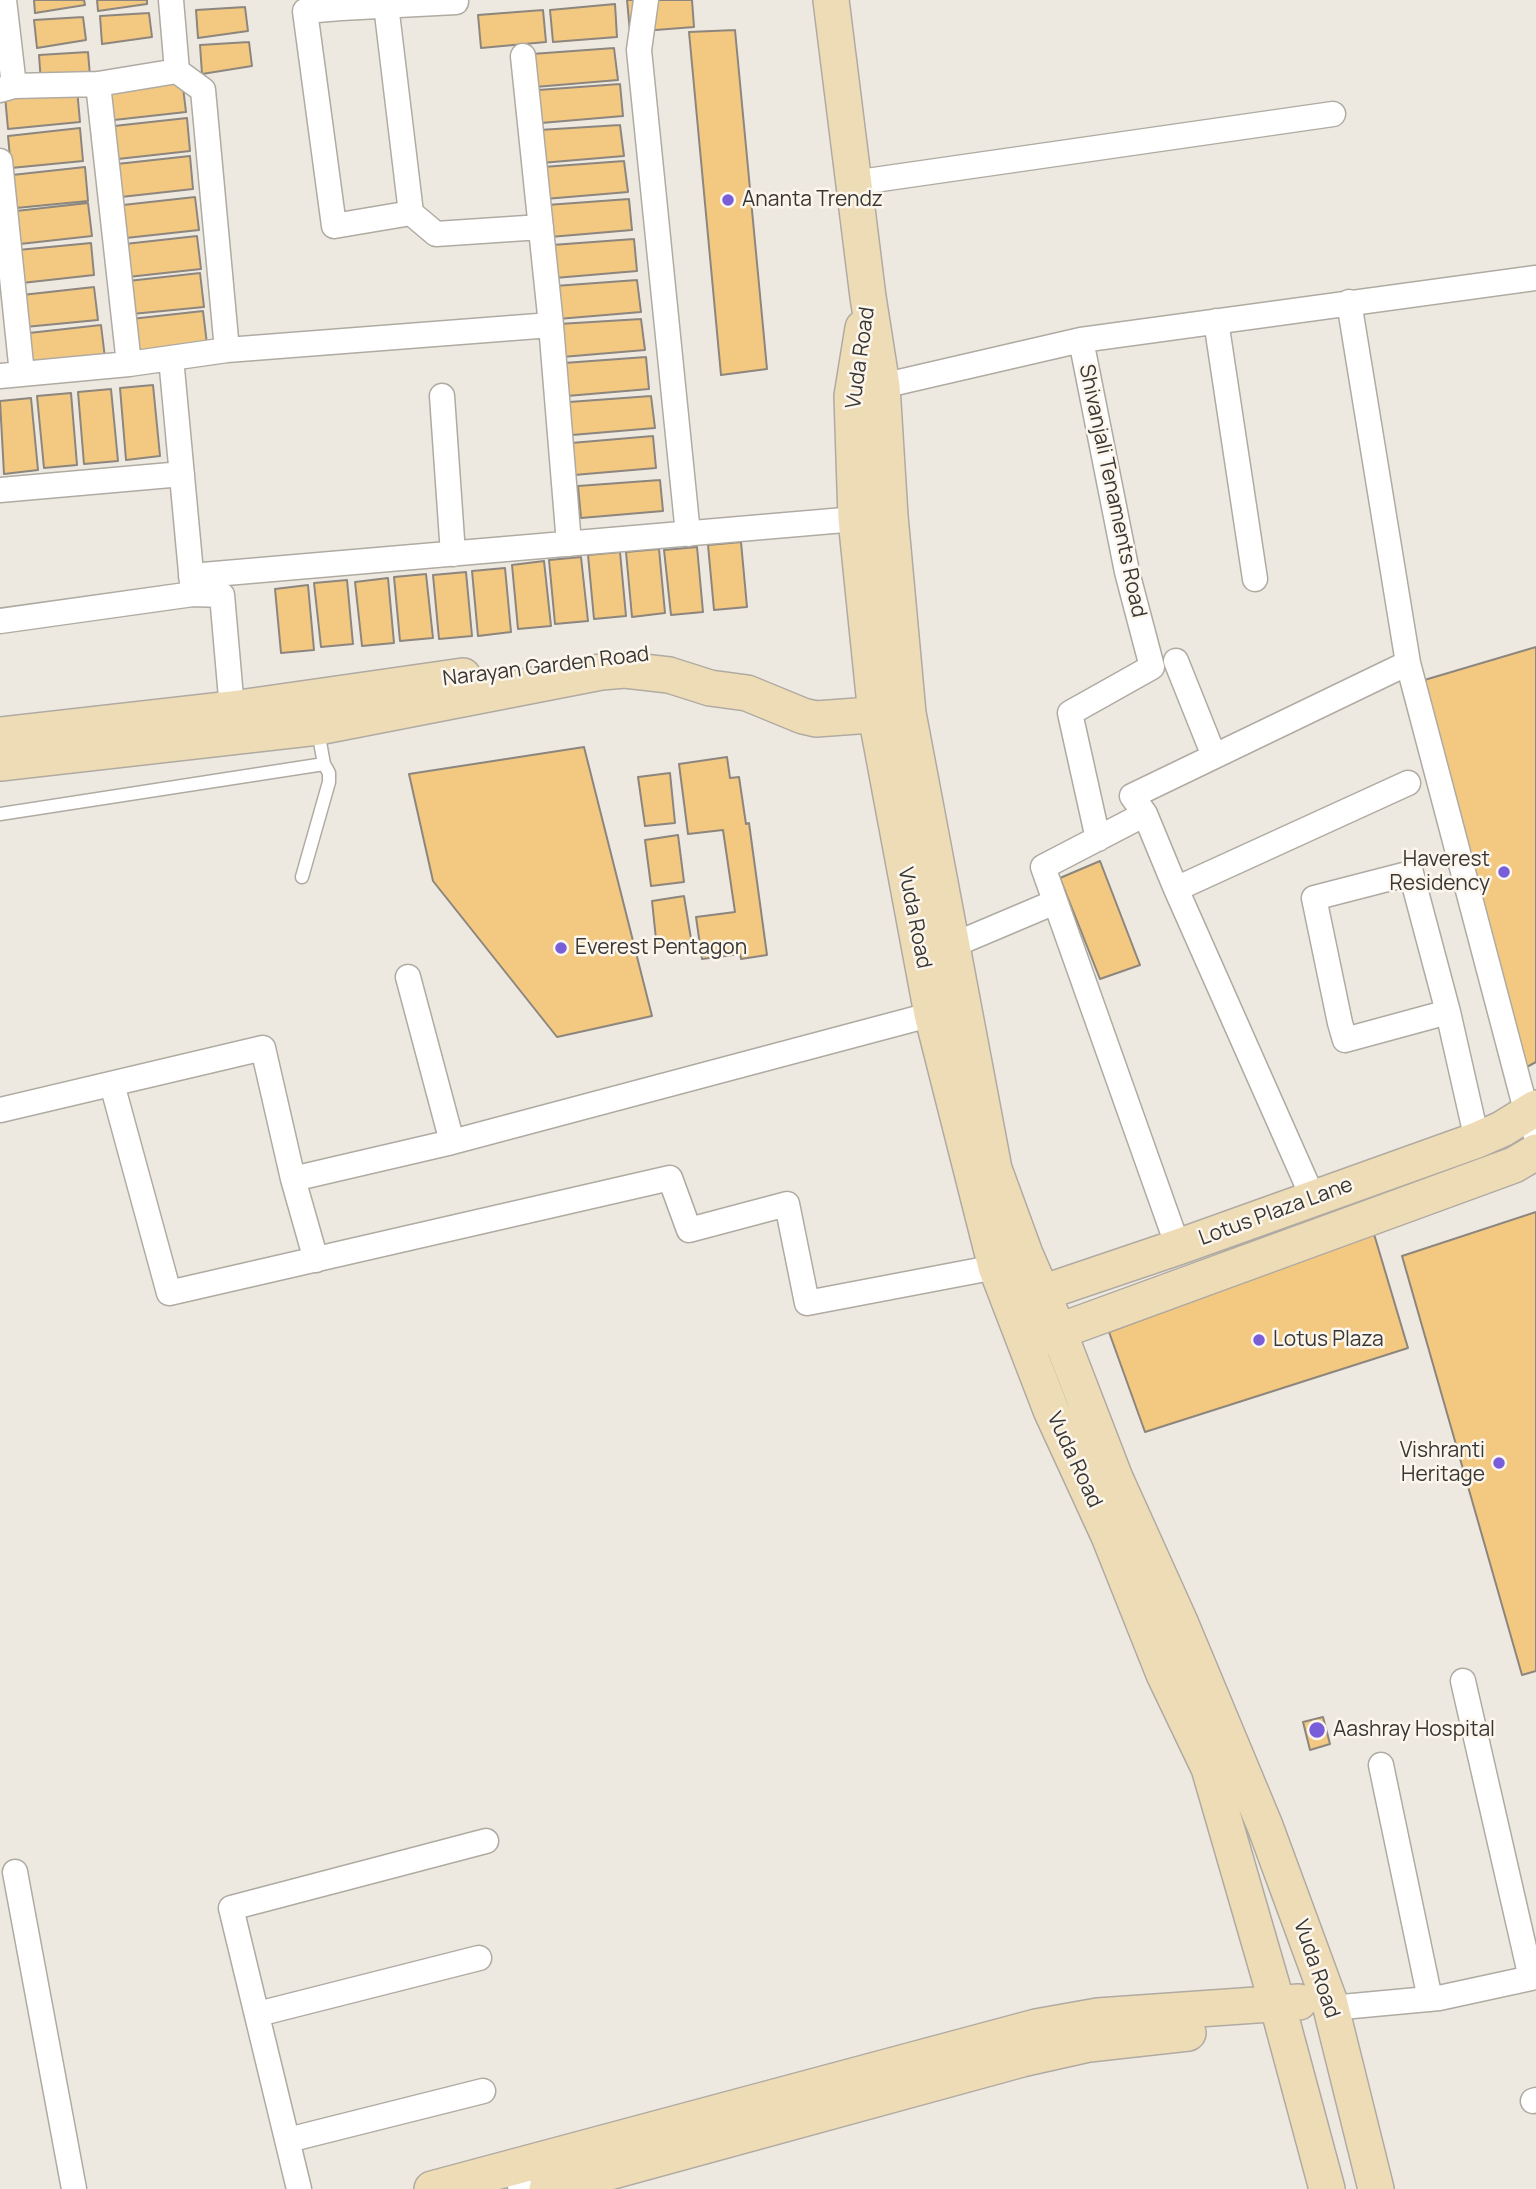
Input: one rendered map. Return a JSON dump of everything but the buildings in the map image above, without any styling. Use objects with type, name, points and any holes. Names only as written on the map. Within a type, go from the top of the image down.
[{"type":"street","points":[[4,0],[7,88],[98,84],[177,71],[203,90],[227,351]]},
{"type":"street","points":[[171,0],[177,71]]},
{"type":"street","points":[[646,0],[639,50],[688,534]]},
{"type":"street","points":[[831,0],[868,297]]},
{"type":"street","points":[[411,213],[334,226],[305,11],[341,4],[386,5],[462,1]]},
{"type":"street","points":[[386,5],[411,213],[436,234],[541,227]]},
{"type":"street","points":[[523,57],[551,324],[569,544]]},
{"type":"street","points":[[98,84],[129,364]]},
{"type":"street","points":[[853,183],[1333,114]]},
{"type":"street","points":[[0,161],[11,375],[227,351],[551,324]]},
{"type":"street","name":"Shivanjali Tenaments Road","points":[[1098,839],[1070,713],[1152,667],[1127,572],[1081,340],[1536,278]]},
{"type":"street","name":"Vuda Road","points":[[868,297],[882,386],[890,516],[892,714],[951,946],[947,1010]]},
{"type":"street","name":"Vuda Road","points":[[868,297],[852,396],[856,519],[947,1010],[1010,1261],[1027,1301],[1058,1330],[1115,1478],[1233,1745],[1265,1826],[1331,2009],[1376,2189]]},
{"type":"street","points":[[1349,302],[1408,663],[1525,1158]]},
{"type":"street","points":[[1216,321],[1255,579]]},
{"type":"street","points":[[882,386],[1081,340]]},
{"type":"street","points":[[171,358],[192,585]]},
{"type":"street","points":[[442,396],[453,554]]},
{"type":"street","points":[[0,490],[182,474]]},
{"type":"street","points":[[0,621],[192,585],[453,554],[856,519]]},
{"type":"street","points":[[192,585],[222,595],[230,723]]},
{"type":"street","name":"Narayan Garden Road","points":[[0,763],[636,652],[667,653],[692,658],[715,667],[747,693]]},
{"type":"street","points":[[1176,661],[1214,756]]},
{"type":"street","points":[[1313,1198],[1175,889],[1145,814],[1132,796],[1408,663]]},
{"type":"street","name":"Narayan Garden Road","points":[[0,735],[230,723],[318,727],[601,672],[625,670],[669,675],[710,688],[747,693]]},
{"type":"street","points":[[747,693],[803,716],[827,719],[892,714]]},
{"type":"street","points":[[1175,889],[1408,783]]},
{"type":"street","points":[[1145,814],[1043,867],[1178,1247]]},
{"type":"street","points":[[1448,1012],[1345,1040],[1339,1023],[1314,898],[1410,873],[1448,1012],[1516,1125]]},
{"type":"street","points":[[951,946],[1055,902]]},
{"type":"street","points":[[408,977],[452,1142]]},
{"type":"street","points":[[293,1179],[452,1142],[947,1010]]},
{"type":"street","points":[[0,1110],[263,1048],[293,1179],[316,1260]]},
{"type":"street","points":[[112,1084],[169,1293],[670,1178],[689,1230],[787,1204],[807,1303],[939,1278],[1010,1261]]},
{"type":"street","name":"Lotus Plaza Lane","points":[[1027,1301],[1516,1125]]},
{"type":"street","name":"Lotus Plaza Lane","points":[[1026,1343],[1525,1158]]},
{"type":"street","name":"Vuda Road","points":[[1027,1301],[1026,1343],[1051,1410],[1109,1536],[1164,1674],[1209,1768],[1257,2016],[1327,2189]]},
{"type":"street","points":[[547,2189],[1022,2059],[1089,2044],[1257,2016],[1430,1999],[1533,1977],[1463,1681]]},
{"type":"street","points":[[1381,1765],[1430,1999]]},
{"type":"street","points":[[299,2189],[231,1908],[486,1841]]},
{"type":"street","points":[[15,1872],[74,2189]]},
{"type":"street","points":[[258,2014],[479,1958]]},
{"type":"street","points":[[432,2189],[518,2178],[1036,2028],[1098,2016],[1257,2016]]},
{"type":"street","points":[[288,2140],[482,2091]]},
{"type":"lane","points":[[302,877],[330,782],[318,727]]},
{"type":"lane","points":[[0,814],[324,764]]},
{"type":"place","name":"Ananta Trendz","points":[[728,200]]},
{"type":"place","name":"Haverest Residency","points":[[1504,872]]},
{"type":"place","name":"Everest Pentagon","points":[[561,948]]},
{"type":"place","name":"Lotus Plaza","points":[[1259,1340]]},
{"type":"place","name":"Vishranti Heritage","points":[[1499,1463]]},
{"type":"place","name":"Aashray Hospital","points":[[1317,1730]]}]
